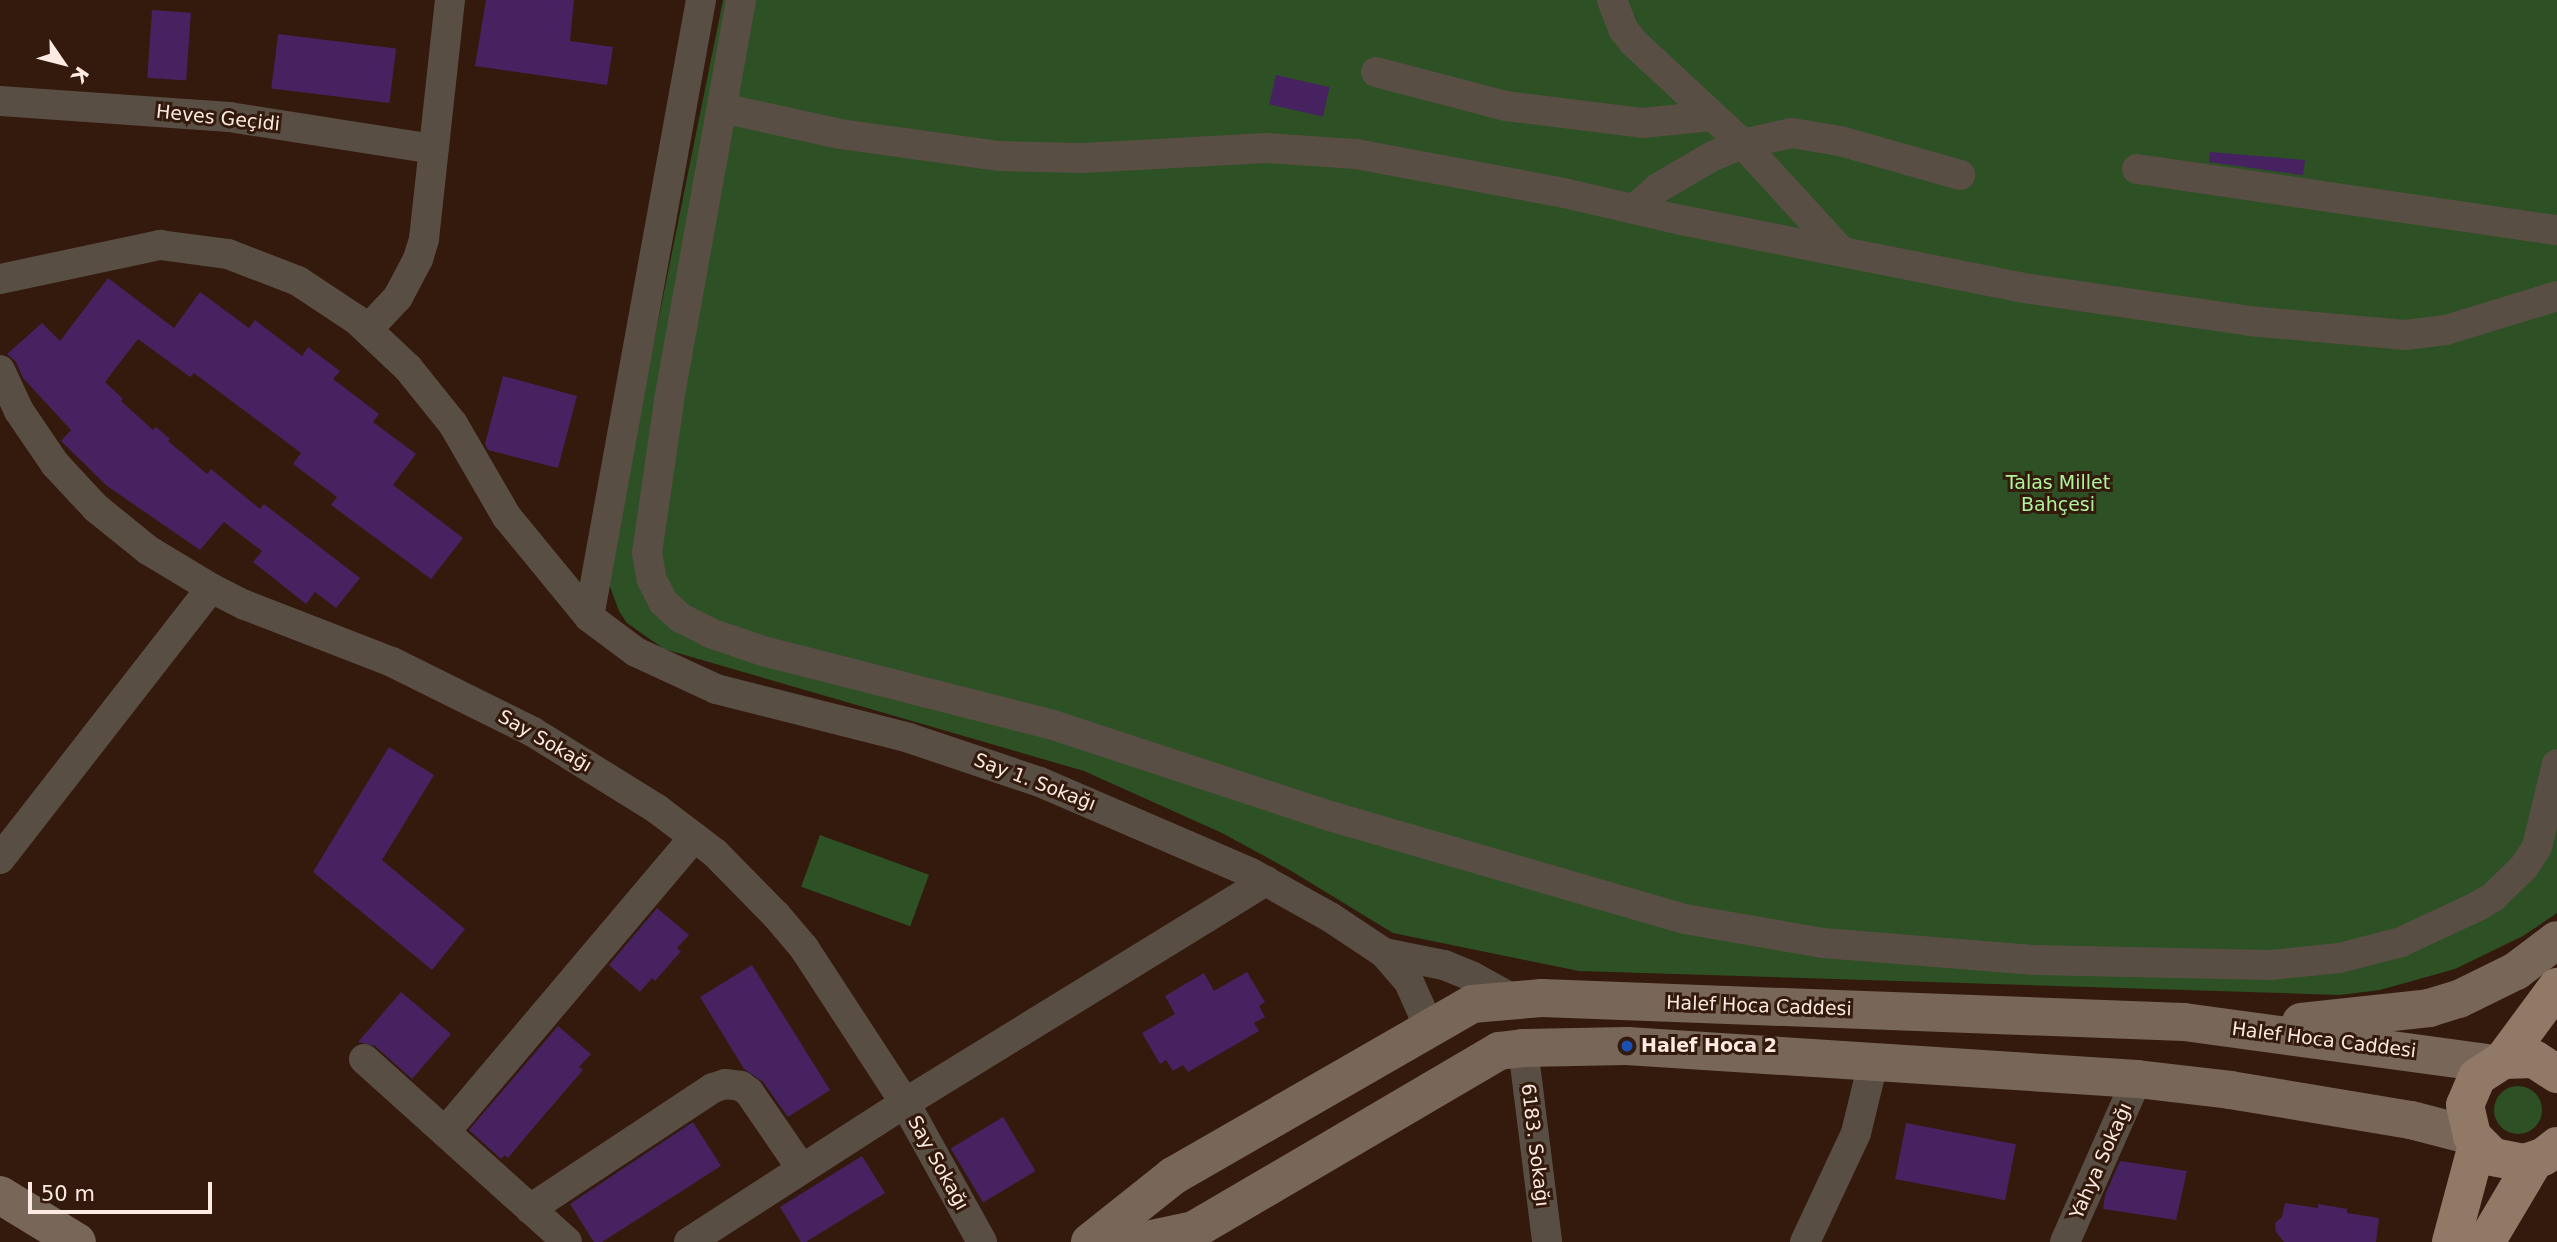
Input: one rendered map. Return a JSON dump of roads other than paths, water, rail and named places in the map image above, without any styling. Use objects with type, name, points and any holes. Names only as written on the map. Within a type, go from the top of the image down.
[{"type":"main road","points":[[2239,1029],[2429,1008],[2488,986],[2516,971],[2557,940]]},
{"type":"main road","points":[[2451,1242],[2474,1140],[2466,1116],[2468,1096],[2477,1077],[2498,1062],[2557,987]]},
{"type":"main road","name":"Halef Hoca Caddesi","points":[[1090,1242],[1173,1176],[1472,1004],[1542,998],[2184,1022],[2498,1062]]},
{"type":"main road","points":[[1137,1242],[1196,1236],[1499,1051],[1523,1048],[1627,1046],[2137,1079],[2230,1090],[2398,1118],[2474,1140],[2503,1161],[2550,1153]]},
{"type":"main road","points":[[2498,1062],[2533,1059],[2557,1074]]},
{"type":"main road","points":[[2486,1242],[2550,1153]]},
{"type":"main road","points":[[0,1195],[75,1241]]},
{"type":"street","points":[[368,330],[398,297],[418,259],[424,239],[450,0]]},
{"type":"street","points":[[589,617],[701,0]]},
{"type":"street","points":[[741,0],[669,402],[646,553],[652,580],[672,611],[710,634],[736,644],[1054,724],[1368,828],[1685,919],[1823,943],[2035,960],[2270,965],[2340,958],[2401,942],[2476,907],[2500,891],[2524,867],[2537,847],[2557,764]]},
{"type":"street","points":[[1612,0],[1623,29],[1633,42],[1743,144],[1841,251]]},
{"type":"street","points":[[1376,72],[1506,106],[1642,123],[1713,116]]},
{"type":"street","name":"Heves Geçidi","points":[[0,101],[229,117],[434,149]]},
{"type":"street","points":[[722,108],[841,134],[999,156],[1083,158],[1267,148],[1356,153],[2091,300],[2384,335],[2446,330],[2557,296]]},
{"type":"street","points":[[1634,209],[1685,170],[1743,144],[1792,133],[1840,141],[1960,175]]},
{"type":"street","points":[[2137,169],[2557,230]]},
{"type":"street","name":"Say 1. Sokağı","points":[[0,279],[160,245],[194,247],[228,254],[275,270],[328,299],[368,330],[432,395],[453,424],[507,517],[589,617],[636,652],[689,679],[970,757],[1108,810],[1266,881],[1330,917],[1384,953],[1409,982],[1423,1014],[1426,1031]]},
{"type":"street","name":"Say Sokağı","points":[[0,370],[37,439],[75,486],[148,550],[211,589],[392,662],[463,695],[583,761],[694,837],[746,883],[804,948],[905,1103],[982,1242]]},
{"type":"street","points":[[0,859],[211,589]]},
{"type":"street","points":[[445,1132],[694,837]]},
{"type":"street","points":[[689,1242],[905,1103],[1266,881]]},
{"type":"street","points":[[1384,953],[1444,965],[1515,1000]]},
{"type":"street","name":"6183. Sokağı","points":[[1523,1048],[1547,1242]]},
{"type":"street","points":[[364,1059],[567,1242]]},
{"type":"street","points":[[1804,1242],[1856,1133],[1873,1062]]},
{"type":"street","name":"Yahya Sokağı","points":[[2065,1242],[2137,1079]]},
{"type":"street","points":[[530,1209],[713,1088],[725,1084],[741,1086],[749,1092],[802,1169]]},
{"type":"place","name":"Halef Hoca 2","points":[[1627,1046]]},
{"type":"park label","name":"Talas Millet Bahçesi","points":[[2058,494]]}]
